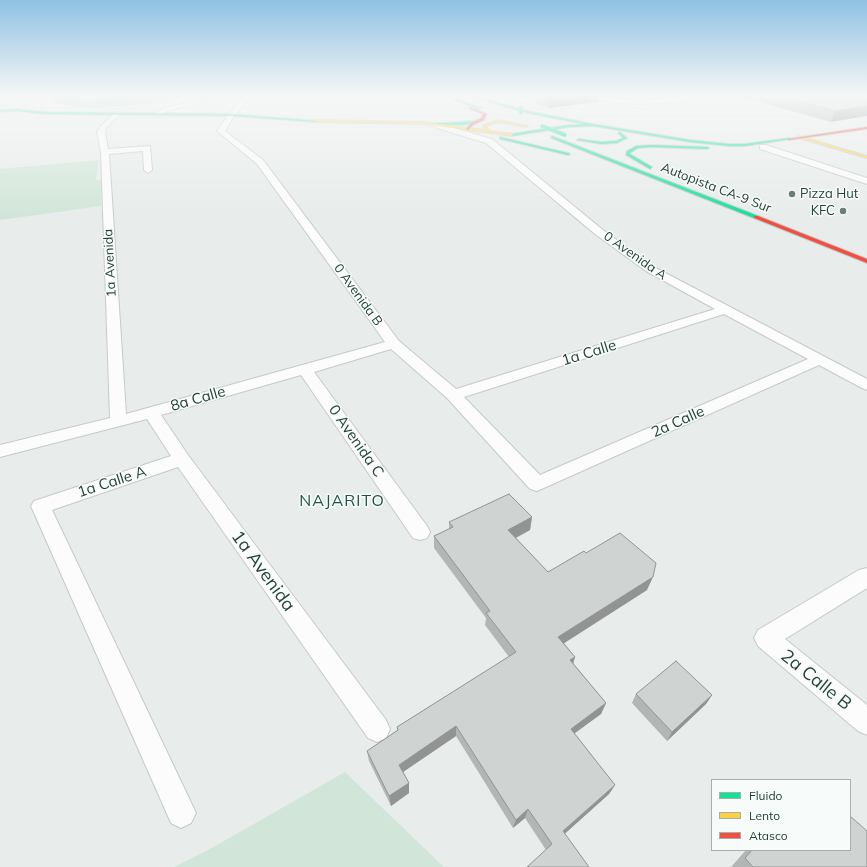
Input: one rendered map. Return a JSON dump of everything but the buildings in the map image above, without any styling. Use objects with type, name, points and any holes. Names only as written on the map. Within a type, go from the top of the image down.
[{"type":"main road","points":[[489,135],[642,172]]},
{"type":"main road","points":[[501,138],[533,138],[549,135]]},
{"type":"main road","name":"Autopista CA-9 Sur","points":[[549,135],[867,261]]},
{"type":"main road","name":"Autopista CA-9 Sur","points":[[566,135],[867,251]]},
{"type":"main road","points":[[576,140],[601,143],[617,142],[625,138],[622,135]]},
{"type":"main road","points":[[634,135],[707,148]]},
{"type":"main road","points":[[661,135],[710,144],[745,145],[811,135]]},
{"type":"main road","points":[[653,169],[628,155],[628,152],[637,147],[651,146],[730,150],[763,147],[842,135]]},
{"type":"main road","points":[[800,137],[867,157]]},
{"type":"street","name":"1a Avenida","points":[[102,135],[105,152],[118,420]]},
{"type":"street","name":"0 Avenida B","points":[[227,135],[260,162],[394,344],[453,395],[537,484]]},
{"type":"street","name":"0 Avenida A","points":[[475,135],[489,141],[599,232],[650,270],[867,385]]},
{"type":"street","points":[[763,147],[867,181]]},
{"type":"street","points":[[105,152],[147,148],[148,170]]},
{"type":"street","name":"1a Calle","points":[[453,395],[724,310]]},
{"type":"street","name":"8a Calle","points":[[0,451],[151,412],[394,344]]},
{"type":"street","name":"2a Calle","points":[[537,484],[819,360]]},
{"type":"street","name":"0 Avenida C","points":[[305,370],[420,532]]},
{"type":"street","name":"1a Avenida","points":[[151,412],[182,459],[377,728]]},
{"type":"street","name":"1a Calle A","points":[[181,813],[41,506],[182,459]]},
{"type":"street","name":"2a Calle B","points":[[867,577],[766,638],[867,722]]},
{"type":"green space","points":[[99,160],[96,180],[101,180],[101,206],[0,220],[0,169]]},
{"type":"green space","points":[[345,772],[444,867],[174,867],[210,849]]},
{"type":"traffic: fast","points":[[579,140],[601,143],[617,142],[625,138],[622,135]]},
{"type":"traffic: fast","points":[[656,135],[729,145],[745,145],[789,139]]},
{"type":"traffic: fast","points":[[552,137],[756,217]]},
{"type":"traffic: fast","points":[[501,138],[568,154]]},
{"type":"traffic: fast","points":[[650,168],[628,155],[628,152],[637,147],[651,146],[707,148]]},
{"type":"traffic: slow","points":[[800,137],[867,157]]},
{"type":"traffic: jam","points":[[789,139],[814,135]]},
{"type":"traffic: jam","points":[[756,217],[867,261]]},
{"type":"place","name":"Pizza Hut","points":[[792,194]]},
{"type":"place","name":"KFC","points":[[843,211]]},
{"type":"district","name":"NAJARITO","points":[[342,501]]}]
